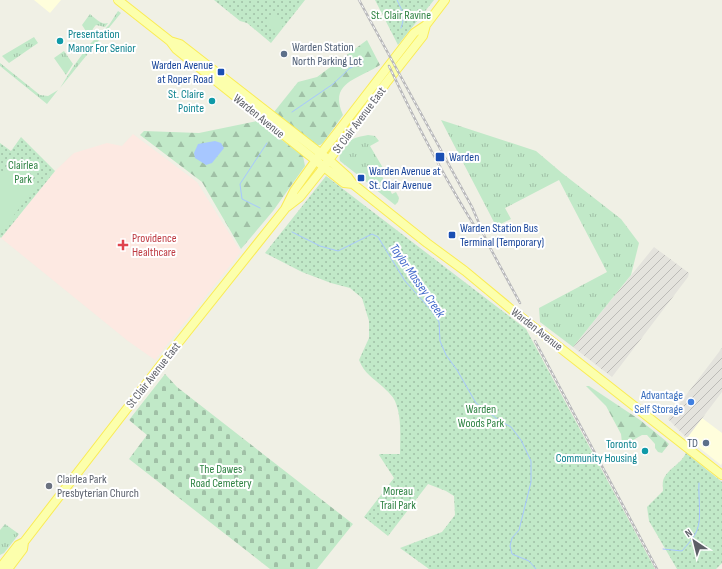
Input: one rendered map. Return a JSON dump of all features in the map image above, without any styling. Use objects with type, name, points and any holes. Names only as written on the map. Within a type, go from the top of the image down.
[{"type":"main road","name":"Warden Avenue","points":[[118,0],[170,41],[176,49],[326,163],[344,182],[353,184],[722,475]]},
{"type":"main road","name":"St Clair Avenue East","points":[[0,568],[18,545],[24,542],[284,209],[294,191],[318,157],[414,33],[426,25],[445,0]]},
{"type":"main road","name":"St Clair Avenue East","points":[[284,209],[300,197],[423,36],[426,25]]},
{"type":"main road","name":"St Clair Avenue East","points":[[8,569],[23,549],[24,542]]},
{"type":"shaded area","points":[[34,0],[61,0],[50,13]]},
{"type":"shaded area","name":"Providence Healthcare","points":[[133,134],[197,182],[241,252],[155,360],[128,341],[1,238],[55,171],[74,153],[107,143],[122,146]]},
{"type":"shaded area","points":[[654,247],[689,273],[688,277],[612,377],[573,347]]},
{"type":"shaded area","points":[[722,348],[722,392],[687,438],[668,419]]},
{"type":"shaded area","points":[[702,418],[722,433],[721,465],[687,438]]},
{"type":"green space","points":[[214,0],[305,0],[271,43],[247,23],[240,21]]},
{"type":"green space","name":"St. Clair Ravine","points":[[375,0],[434,0],[398,45]]},
{"type":"green space","points":[[118,11],[121,13],[60,88],[89,45],[109,25]]},
{"type":"green space","points":[[90,14],[96,20],[108,23],[105,27],[96,25],[92,31],[91,39],[82,25]]},
{"type":"green space","points":[[273,14],[285,23],[278,32],[267,22]]},
{"type":"green space","points":[[34,37],[38,43],[9,63],[2,56]]},
{"type":"green space","points":[[367,40],[380,65],[355,78],[343,88],[340,95],[339,104],[343,115],[323,143],[320,145],[314,145],[274,112],[298,82],[317,77]]},
{"type":"green space","points":[[64,51],[73,64],[66,75],[54,58]]},
{"type":"green space","points":[[0,63],[40,95],[48,96],[58,90],[47,104],[0,66]]},
{"type":"green space","points":[[441,120],[536,151],[621,219],[639,243],[631,275],[573,347],[540,322],[539,308],[607,272],[559,180],[505,208],[511,219],[496,226]]},
{"type":"green space","points":[[257,121],[303,156],[305,166],[273,211],[241,249],[202,182],[140,135],[144,131],[199,133]]},
{"type":"green space","points":[[368,135],[375,136],[379,141],[370,146],[383,168],[379,170],[384,180],[373,187],[340,161],[342,150],[347,143],[355,138]]},
{"type":"green space","name":"Clairlea Park","points":[[21,137],[55,171],[1,238],[0,143],[11,151]]},
{"type":"green space","points":[[10,162],[38,184],[0,233],[0,175]]},
{"type":"green space","name":"Warden Woods Park","points":[[326,176],[526,329],[655,569],[429,569],[400,548],[442,532],[455,515],[454,496],[428,484],[388,536],[364,517],[394,478],[379,455],[400,454],[400,420],[394,399],[366,372],[359,360],[369,338],[369,321],[362,298],[350,288],[331,283],[302,272],[265,253]]},
{"type":"green space","points":[[386,182],[392,194],[396,192],[399,198],[395,205],[375,189]]},
{"type":"green space","name":"The Dawes Road Cemetery","points":[[165,374],[177,387],[353,524],[317,569],[270,569],[129,459],[147,435],[129,420]]},
{"type":"green space","points":[[586,386],[589,386],[640,420],[666,441],[669,444],[662,453],[658,452],[655,448],[655,444],[647,435],[642,435],[626,444],[622,443],[621,434],[606,406]]},
{"type":"green space","points":[[686,453],[722,482],[722,563],[716,569],[677,569],[649,521],[647,507],[663,491],[664,478]]},
{"type":"green space","points":[[5,524],[19,534],[4,553],[0,555],[0,530]]},
{"type":"water","points":[[215,141],[221,143],[224,148],[212,163],[206,165],[195,158],[194,153],[198,144]]},
{"type":"waterway","name":"Taylor Massey Creek","points":[[397,0],[403,16],[401,28]]},
{"type":"waterway","name":"Taylor Massey Creek","points":[[292,112],[333,84],[350,68],[363,62]]},
{"type":"waterway","name":"Taylor Massey Creek","points":[[260,208],[242,199],[240,184],[267,143]]},
{"type":"waterway","name":"Taylor Massey Creek","points":[[292,232],[320,246],[338,251],[372,234],[378,237],[405,281],[431,310],[439,322],[440,341],[446,355],[457,370],[476,403],[500,421],[511,427],[521,440],[531,461],[531,482],[519,530],[512,538],[510,546],[512,554],[529,561],[536,569]]},
{"type":"waterway","points":[[663,549],[682,551],[696,533],[700,514],[699,483]]},
{"type":"railway","points":[[359,0],[472,207],[487,242],[520,303]]},
{"type":"railway","points":[[389,66],[431,151],[454,193],[479,233]]},
{"type":"railway","points":[[535,341],[657,569]]},
{"type":"place","name":"Presentation Manor For Senior","points":[[60,41]]},
{"type":"place","name":"Warden Station North Parking Lot","points":[[284,54]]},
{"type":"place","name":"Warden Avenue at Roper Road","points":[[221,72]]},
{"type":"place","name":"St. Claire Pointe","points":[[212,101]]},
{"type":"place","name":"Warden","points":[[440,157]]},
{"type":"place","name":"Warden Avenue at St. Clair Avenue","points":[[361,178]]},
{"type":"place","name":"Warden Station Bus Terminal (Temporary)","points":[[452,235]]},
{"type":"place","name":"Providence Healthcare","points":[[123,245]]},
{"type":"place","name":"Advantage Self Storage","points":[[691,402]]},
{"type":"place","name":"TD","points":[[706,443]]},
{"type":"place","name":"Toronto Community Housing","points":[[645,451]]},
{"type":"place","name":"Clairlea Park Presbyterian Church","points":[[49,486]]},
{"type":"park label","name":"Moreau Trail Park","points":[[398,498]]}]
